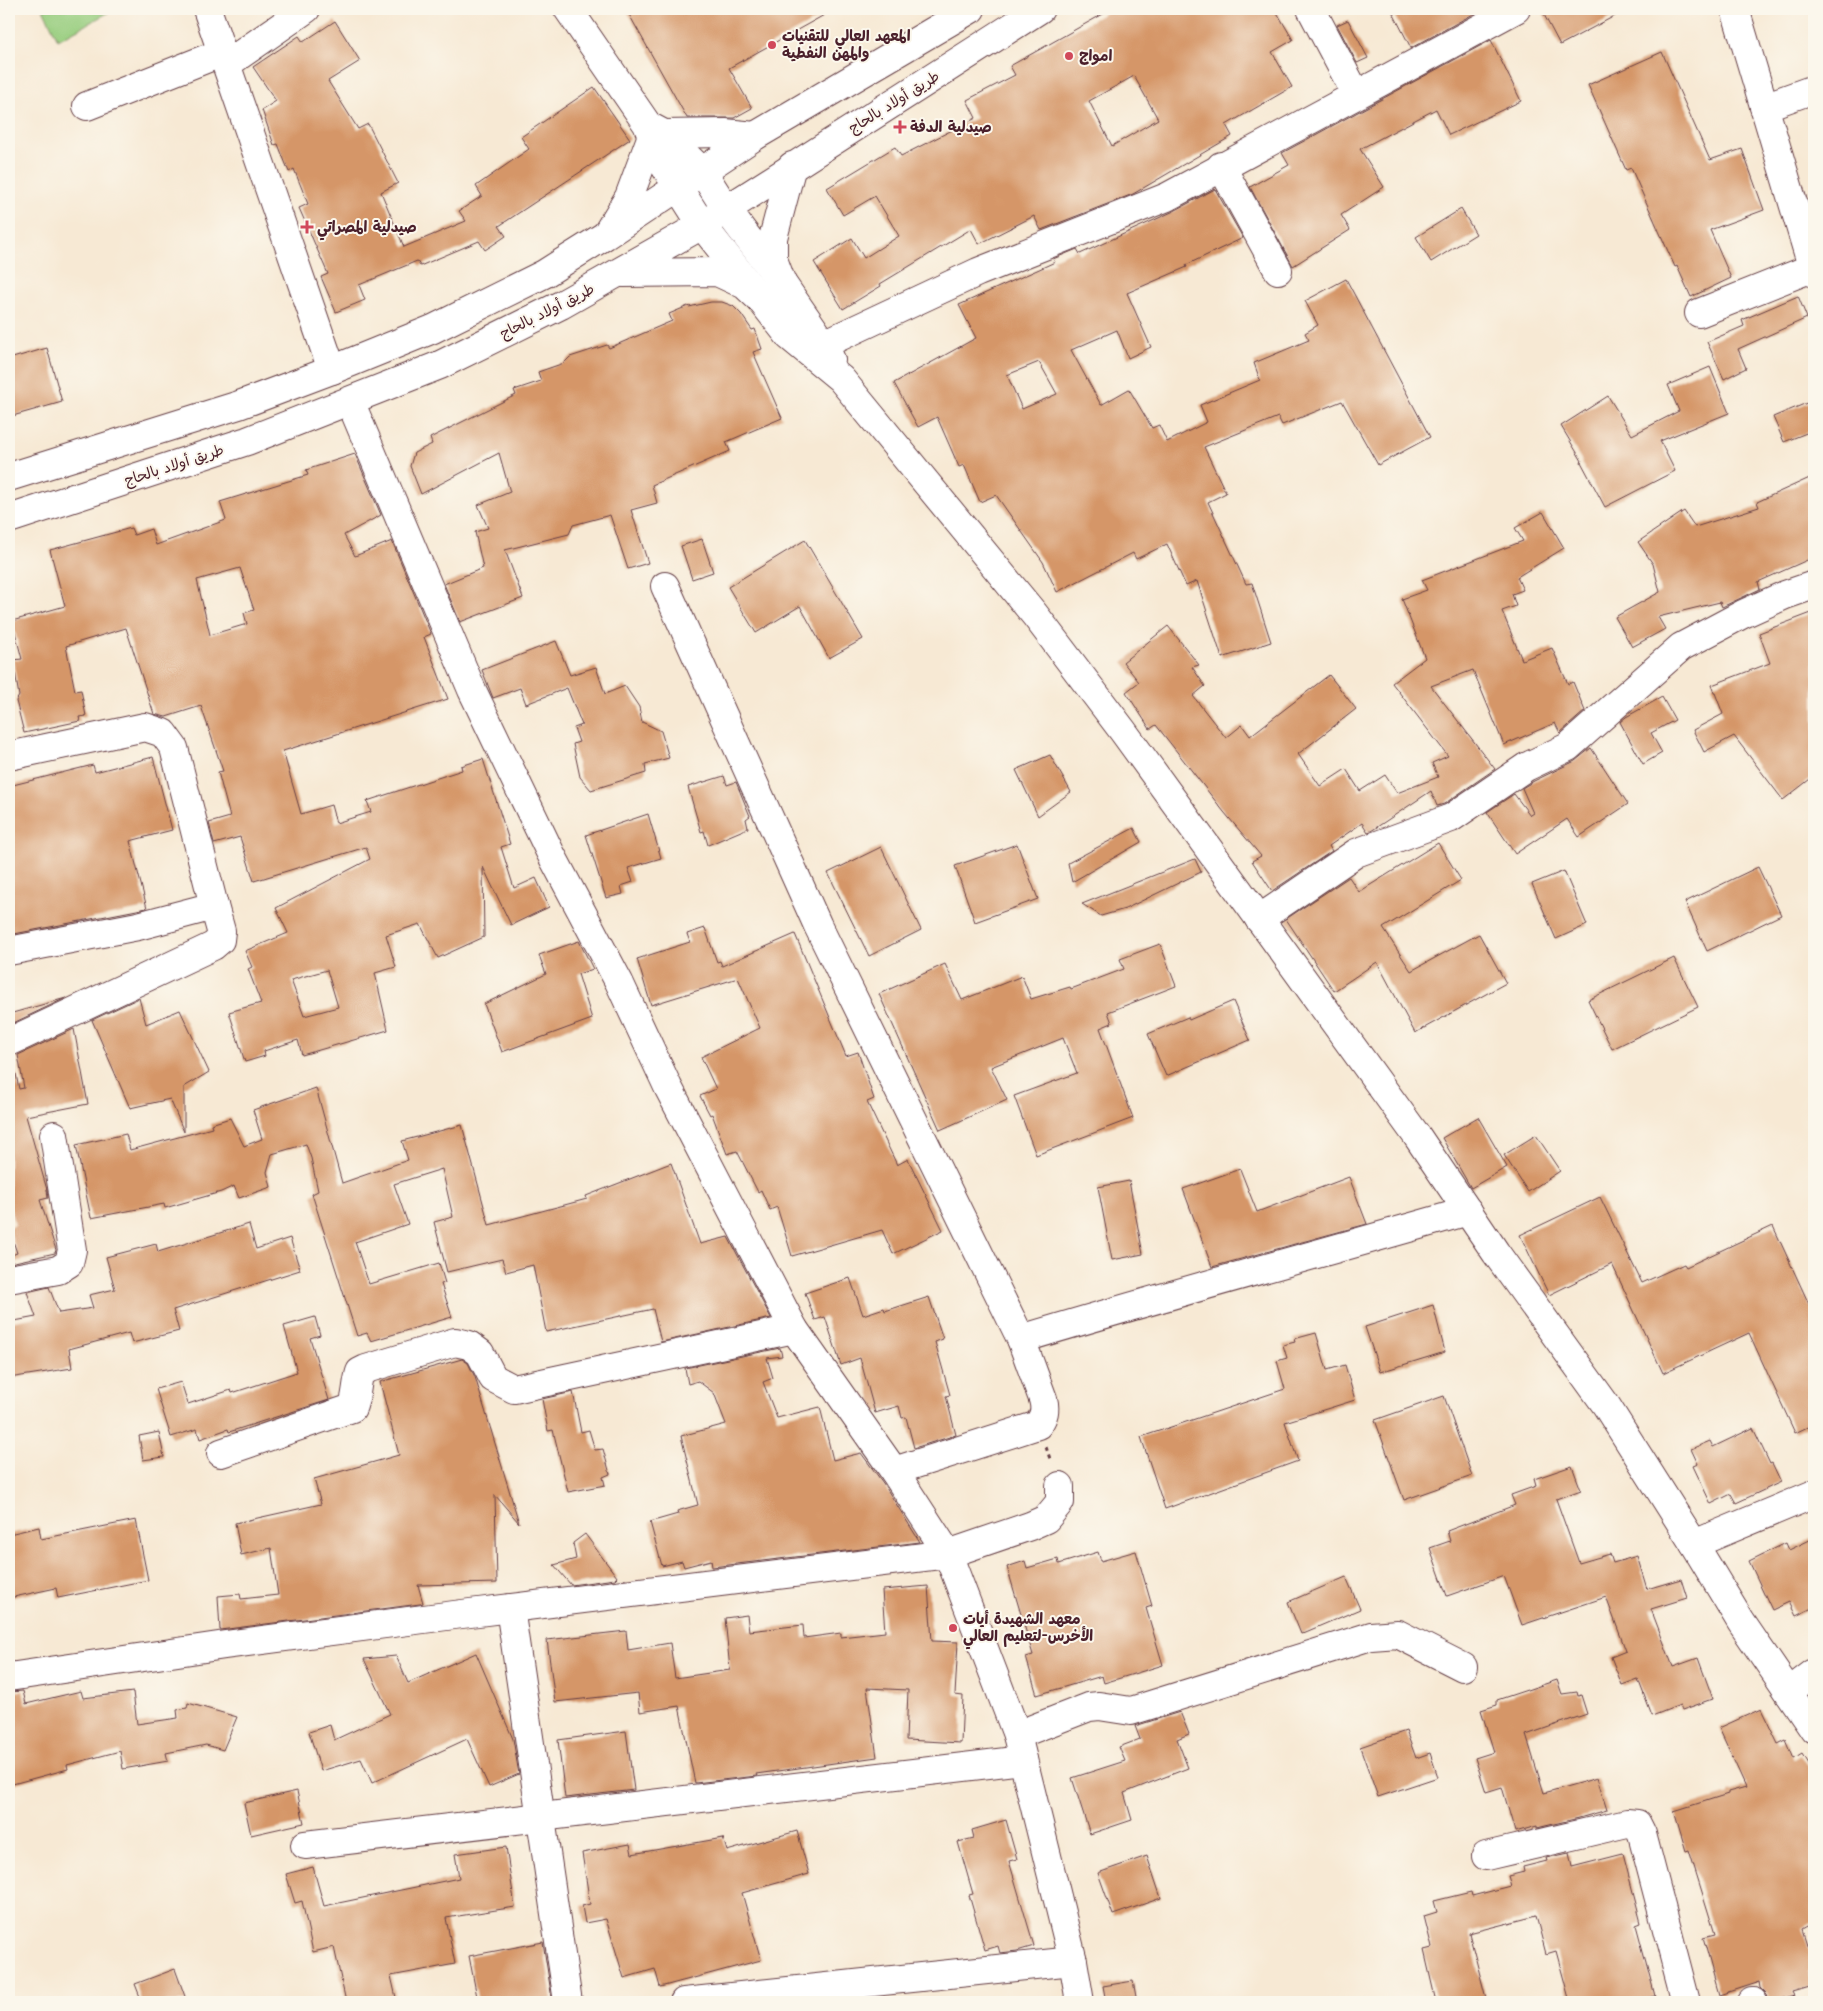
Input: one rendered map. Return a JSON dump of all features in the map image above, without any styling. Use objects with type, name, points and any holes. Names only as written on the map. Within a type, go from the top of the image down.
[{"type":"street","points":[[206,9],[225,58],[332,370]]},
{"type":"street","points":[[87,106],[225,58],[306,9]]},
{"type":"street","points":[[568,9],[654,132],[702,171],[726,209],[782,283],[824,344],[841,380]]},
{"type":"street","points":[[9,476],[240,405],[433,329],[544,274],[755,136],[971,9]]},
{"type":"street","name":"طريق أولاد بالحاج","points":[[9,519],[247,441],[440,365],[561,305],[702,225],[1040,9]]},
{"type":"street","points":[[1311,9],[1356,94]]},
{"type":"street","points":[[824,344],[978,272],[1167,197],[1221,166],[1516,9]]},
{"type":"street","points":[[1699,313],[1813,270],[1735,9]]},
{"type":"street","points":[[1764,108],[1814,89]]},
{"type":"street","points":[[654,132],[725,133],[755,136]]},
{"type":"street","points":[[654,132],[662,162],[702,225],[790,337],[841,380],[1035,615],[1123,731],[1418,1136],[1496,1253],[1606,1404],[1694,1544],[1740,1622],[1814,1729]]},
{"type":"street","points":[[606,235],[629,197],[654,132]]},
{"type":"street","points":[[782,283],[773,259],[772,238],[792,166]]},
{"type":"street","points":[[1221,166],[1278,270]]},
{"type":"street","points":[[619,273],[716,272],[745,285],[762,301]]},
{"type":"street","points":[[350,401],[472,690],[550,852],[620,982],[668,1087],[794,1329],[894,1471],[948,1554],[1020,1748],[1073,1961],[1080,2002]]},
{"type":"street","points":[[1260,919],[1356,853],[1451,818],[1526,767],[1568,747],[1682,647],[1751,610],[1814,585]]},
{"type":"street","points":[[665,586],[818,926],[1021,1339],[1045,1408],[1043,1417],[1038,1425],[894,1471]]},
{"type":"street","points":[[9,756],[145,727],[163,733],[174,748],[221,931],[220,940],[213,946],[9,1042]]},
{"type":"street","points":[[9,951],[138,926],[214,906]]},
{"type":"street","points":[[9,1279],[58,1270],[69,1262],[72,1250],[54,1134]]},
{"type":"street","points":[[1021,1339],[1158,1298],[1271,1268],[1468,1211]]},
{"type":"street","points":[[221,1453],[352,1408],[355,1402],[356,1385],[360,1372],[455,1342],[469,1345],[480,1353],[493,1378],[514,1390],[794,1329]]},
{"type":"street","points":[[9,1677],[234,1644],[948,1554],[1046,1519],[1060,1502],[1060,1486]]},
{"type":"street","points":[[1694,1544],[1814,1494]]},
{"type":"street","points":[[510,1608],[568,2002]]},
{"type":"street","points":[[305,1845],[541,1817],[1020,1748],[1089,1707],[1099,1706],[1130,1710],[1371,1636],[1398,1634],[1463,1667]]},
{"type":"street","points":[[1788,1692],[1814,1673]]},
{"type":"street","points":[[1486,1856],[1627,1823],[1637,1824],[1642,1834],[1686,2002]]},
{"type":"street","points":[[684,2002],[1073,1961]]},
{"type":"path","points":[[1038,1425],[1060,1486]]},
{"type":"green space","points":[[43,9],[115,9],[58,40]]},
{"type":"building","points":[[626,9],[835,9],[729,68],[752,108],[734,118],[687,118]]},
{"type":"building","points":[[1112,9],[1275,9],[1293,40],[1272,52],[1292,87],[1226,125],[1232,136],[1133,194],[1041,230],[1034,216],[979,244],[971,229],[880,284],[881,286],[843,309],[814,262],[852,238],[864,258],[899,236],[875,196],[843,215],[827,188],[895,147],[901,156],[976,118],[967,100],[1015,75],[1010,66]],"holes":[[[1134,76],[1158,119],[1112,146],[1089,101]]]},
{"type":"building","points":[[1391,9],[1476,9],[1477,12],[1411,48]]},
{"type":"building","points":[[1541,9],[1628,9],[1560,45]]},
{"type":"building","points":[[1348,20],[1368,58],[1357,63],[1337,25]]},
{"type":"building","points":[[335,21],[360,61],[328,81],[358,129],[368,124],[398,183],[381,192],[404,247],[466,221],[459,211],[482,196],[476,186],[529,149],[521,137],[594,87],[630,139],[499,226],[506,236],[485,250],[479,241],[420,266],[417,261],[359,285],[365,300],[336,312],[321,277],[328,274],[299,208],[308,204],[294,169],[289,172],[278,144],[274,145],[262,110],[276,101],[253,67],[299,36],[303,42]]},
{"type":"building","points":[[1491,40],[1521,101],[1449,135],[1436,109],[1360,149],[1384,187],[1341,215],[1350,230],[1293,266],[1250,187],[1289,165],[1282,153]]},
{"type":"building","points":[[1662,52],[1710,160],[1742,149],[1764,210],[1710,230],[1731,278],[1691,297],[1677,266],[1675,267],[1631,168],[1626,170],[1588,85]]},
{"type":"building","points":[[1215,189],[1243,238],[1186,265],[1187,267],[1127,293],[1151,347],[1128,358],[1117,330],[1071,350],[1101,405],[1129,389],[1152,428],[1159,425],[1167,442],[1207,422],[1200,405],[1260,380],[1254,363],[1309,340],[1305,333],[1318,325],[1305,301],[1346,279],[1430,437],[1378,465],[1342,401],[1282,425],[1278,417],[1204,447],[1226,493],[1208,502],[1246,584],[1252,583],[1271,642],[1222,658],[1197,581],[1186,586],[1167,544],[1136,559],[1133,553],[1057,592],[1043,562],[996,495],[980,502],[964,465],[959,467],[937,417],[918,427],[894,383],[976,338],[959,305],[1055,262],[1053,259],[1077,249],[1080,254],[1174,211]],"holes":[[[1039,362],[1057,394],[1022,409],[1007,375]]]},
{"type":"building","points":[[1461,209],[1476,234],[1431,262],[1416,237]]},
{"type":"building","points":[[1798,296],[1807,318],[1738,349],[1746,368],[1724,379],[1707,342],[1744,326],[1742,320]]},
{"type":"building","points":[[722,302],[733,306],[752,330],[755,329],[762,349],[753,352],[782,418],[726,442],[730,451],[652,485],[657,503],[631,510],[648,563],[628,569],[610,515],[573,525],[569,534],[505,550],[523,598],[460,622],[444,584],[483,568],[475,532],[488,528],[478,505],[510,492],[499,453],[421,494],[410,466],[414,453],[432,444],[430,438],[516,395],[514,390],[541,381],[538,372],[564,363],[570,357],[607,345],[609,348],[672,321],[669,314],[688,306]]},
{"type":"building","points":[[47,348],[62,402],[9,417],[9,359]]},
{"type":"building","points":[[1710,367],[1729,413],[1660,441],[1675,471],[1605,507],[1582,461],[1561,426],[1608,396],[1632,435],[1679,411],[1668,385]]},
{"type":"building","points":[[1814,400],[1814,430],[1784,442],[1773,417]]},
{"type":"building","points":[[355,454],[381,515],[344,535],[355,556],[392,541],[431,634],[424,637],[448,699],[283,751],[301,814],[331,805],[336,823],[371,812],[367,801],[462,770],[461,766],[483,759],[510,844],[501,847],[514,888],[536,878],[549,907],[511,925],[483,867],[484,937],[438,958],[420,924],[386,935],[396,967],[375,973],[388,1030],[302,1055],[298,1040],[264,1051],[265,1056],[245,1062],[229,1012],[261,1003],[248,969],[252,967],[245,951],[288,933],[276,908],[370,859],[366,847],[254,881],[240,837],[214,844],[209,823],[230,817],[218,772],[223,771],[201,706],[166,717],[154,714],[126,628],[66,646],[75,691],[81,690],[86,716],[79,717],[80,721],[24,733],[16,701],[19,696],[13,660],[22,659],[12,621],[65,606],[50,550],[131,528],[134,535],[151,529],[156,545],[226,520],[220,502],[308,475],[306,470]],"holes":[[[240,568],[254,610],[244,613],[247,624],[210,635],[197,580]],[[327,970],[338,1007],[304,1016],[291,980]]]},
{"type":"building","points":[[1814,476],[1814,557],[1758,582],[1760,589],[1722,607],[1720,602],[1658,617],[1665,629],[1632,647],[1615,617],[1660,592],[1653,564],[1638,542],[1684,511],[1695,527],[1759,507],[1757,502]]},
{"type":"building","points":[[1543,512],[1564,548],[1517,577],[1523,590],[1512,594],[1516,606],[1502,611],[1522,660],[1552,648],[1568,684],[1573,682],[1585,711],[1560,733],[1555,723],[1504,745],[1473,670],[1431,686],[1495,769],[1444,804],[1437,806],[1431,791],[1371,831],[1368,832],[1362,823],[1329,846],[1332,851],[1272,891],[1252,861],[1261,856],[1156,725],[1150,729],[1126,692],[1139,682],[1123,662],[1168,626],[1199,665],[1192,667],[1205,686],[1193,696],[1226,738],[1242,725],[1250,736],[1329,675],[1356,709],[1298,754],[1320,786],[1346,769],[1360,791],[1385,775],[1397,793],[1438,777],[1432,763],[1448,756],[1392,683],[1425,658],[1402,599],[1427,590],[1422,580],[1523,541],[1515,528]]},
{"type":"building","points":[[702,539],[713,572],[692,579],[681,546]]},
{"type":"building","points":[[805,540],[863,639],[829,658],[800,606],[756,633],[728,587]]},
{"type":"building","points":[[1814,612],[1814,776],[1783,800],[1734,736],[1704,752],[1693,730],[1723,714],[1712,685],[1770,663],[1759,633]]},
{"type":"building","points":[[556,641],[570,675],[596,667],[605,694],[625,686],[639,707],[642,722],[661,731],[669,758],[645,764],[646,773],[591,790],[580,777],[573,744],[579,742],[574,728],[582,725],[567,688],[526,704],[520,688],[493,698],[482,670]]},
{"type":"building","points":[[1662,697],[1675,720],[1651,733],[1662,753],[1643,764],[1620,722]]},
{"type":"building","points":[[1591,748],[1628,804],[1579,837],[1567,819],[1515,854],[1487,812],[1514,794],[1530,815],[1533,813],[1522,788],[1575,761]]},
{"type":"building","points":[[1050,755],[1071,792],[1038,816],[1016,770]]},
{"type":"building","points":[[153,757],[172,830],[130,841],[147,908],[9,935],[9,786],[93,765],[95,772]]},
{"type":"building","points":[[724,776],[727,785],[736,782],[750,816],[746,819],[748,828],[708,845],[704,831],[701,832],[688,787]]},
{"type":"building","points":[[648,814],[661,858],[628,868],[633,882],[621,886],[623,894],[606,898],[586,835]]},
{"type":"building","points":[[1134,828],[1141,842],[1072,882],[1068,863]]},
{"type":"building","points":[[1438,843],[1461,880],[1383,928],[1411,971],[1479,934],[1506,983],[1415,1033],[1377,962],[1334,991],[1286,919],[1349,877],[1359,892]]},
{"type":"building","points":[[1017,844],[1038,899],[975,922],[955,866]]},
{"type":"building","points":[[881,847],[921,930],[869,956],[828,873]]},
{"type":"building","points":[[1195,859],[1201,872],[1125,909],[1101,916],[1082,904]]},
{"type":"building","points":[[1758,867],[1781,915],[1707,951],[1685,902]]},
{"type":"building","points":[[1564,871],[1587,925],[1556,939],[1532,884]]},
{"type":"building","points":[[705,928],[717,962],[720,961],[722,966],[795,934],[846,1056],[858,1052],[874,1099],[867,1102],[897,1165],[908,1159],[943,1230],[893,1254],[882,1230],[792,1256],[777,1207],[770,1210],[761,1190],[758,1192],[737,1151],[727,1154],[712,1114],[710,1115],[700,1096],[716,1089],[701,1057],[760,1028],[738,978],[651,1005],[637,959],[690,942],[687,934]]},
{"type":"building","points":[[579,941],[593,969],[578,974],[592,1019],[502,1052],[484,1004],[546,974],[539,955]]},
{"type":"building","points":[[1160,944],[1176,986],[1108,1012],[1112,1023],[1100,1028],[1133,1118],[1036,1155],[1014,1096],[1077,1073],[1063,1038],[991,1067],[1007,1100],[940,1130],[879,994],[945,964],[962,1000],[1022,976],[1031,999],[1070,987],[1071,989],[1124,969],[1120,959]]},
{"type":"building","points":[[1674,958],[1698,1007],[1612,1049],[1588,1000]]},
{"type":"building","points":[[66,998],[9,1025],[9,1014]]},
{"type":"building","points":[[139,998],[146,1024],[180,1010],[209,1072],[184,1087],[184,1132],[170,1099],[130,1108],[92,1020]]},
{"type":"building","points":[[1233,1001],[1250,1040],[1166,1076],[1148,1034],[1188,1017],[1189,1020]]},
{"type":"building","points":[[74,1029],[88,1104],[26,1116],[47,1190],[48,1198],[40,1200],[56,1250],[55,1253],[10,1263],[9,1256],[17,1253],[9,1229],[9,1227],[15,1225],[9,1204],[9,1075],[16,1074],[19,1089],[24,1088],[18,1055]]},
{"type":"building","points":[[316,1088],[342,1183],[408,1160],[402,1141],[462,1125],[489,1225],[587,1199],[586,1196],[671,1163],[700,1244],[728,1237],[771,1318],[661,1342],[653,1309],[546,1332],[533,1265],[506,1272],[502,1259],[447,1272],[434,1222],[453,1217],[442,1169],[394,1184],[408,1224],[355,1242],[369,1284],[439,1263],[445,1283],[441,1284],[452,1317],[371,1341],[367,1333],[357,1336],[312,1194],[318,1191],[306,1144],[272,1154],[267,1172],[271,1187],[239,1198],[234,1186],[221,1192],[165,1208],[164,1204],[91,1218],[76,1145],[126,1134],[130,1150],[212,1128],[211,1124],[230,1118],[244,1146],[262,1139],[253,1110]]},
{"type":"building","points":[[1478,1117],[1507,1167],[1471,1188],[1442,1138]]},
{"type":"building","points":[[1536,1135],[1560,1171],[1528,1192],[1504,1155]]},
{"type":"building","points":[[1240,1169],[1257,1212],[1349,1177],[1367,1224],[1212,1267],[1183,1189]]},
{"type":"building","points":[[1129,1181],[1143,1254],[1112,1260],[1098,1187]]},
{"type":"building","points":[[1600,1197],[1642,1283],[1684,1264],[1686,1267],[1773,1226],[1814,1315],[1814,1424],[1795,1433],[1749,1333],[1663,1373],[1612,1264],[1549,1295],[1520,1235]]},
{"type":"building","points":[[249,1224],[256,1249],[290,1238],[300,1270],[173,1310],[179,1331],[132,1343],[129,1333],[69,1349],[72,1368],[9,1378],[9,1322],[36,1317],[27,1292],[49,1287],[59,1313],[93,1308],[89,1295],[115,1289],[106,1257],[156,1244],[158,1252]]},
{"type":"building","points":[[850,1278],[863,1315],[884,1308],[885,1311],[929,1297],[943,1339],[935,1342],[950,1395],[946,1396],[956,1435],[914,1448],[906,1417],[902,1418],[899,1406],[875,1413],[860,1358],[841,1365],[825,1317],[815,1320],[805,1293]]},
{"type":"building","points":[[1433,1305],[1445,1352],[1380,1372],[1365,1327]]},
{"type":"building","points":[[315,1317],[320,1335],[310,1338],[329,1400],[229,1432],[228,1429],[200,1439],[197,1429],[171,1437],[156,1389],[181,1382],[188,1404],[231,1390],[232,1393],[297,1372],[284,1326]]},
{"type":"building","points":[[1316,1333],[1327,1370],[1345,1365],[1355,1400],[1285,1422],[1298,1461],[1165,1509],[1141,1437],[1285,1389],[1277,1361],[1287,1358],[1283,1345],[1295,1342],[1294,1339]]},
{"type":"building","points":[[780,1348],[782,1356],[767,1358],[773,1378],[763,1382],[777,1418],[820,1407],[833,1460],[861,1453],[883,1483],[920,1542],[712,1567],[711,1560],[684,1567],[682,1561],[662,1566],[650,1522],[678,1514],[677,1511],[698,1505],[681,1436],[726,1424],[714,1393],[698,1381],[688,1384],[685,1368]]},
{"type":"building","points":[[462,1359],[468,1363],[475,1377],[519,1523],[495,1495],[497,1583],[418,1585],[423,1603],[420,1604],[220,1630],[218,1596],[240,1594],[241,1599],[278,1595],[271,1548],[241,1555],[235,1523],[321,1504],[314,1479],[399,1455],[380,1382]]},
{"type":"building","points":[[573,1392],[581,1432],[589,1430],[595,1450],[603,1449],[610,1474],[603,1477],[605,1485],[568,1492],[553,1430],[548,1431],[542,1399]]},
{"type":"building","points":[[1444,1396],[1472,1476],[1404,1500],[1375,1420]]},
{"type":"building","points":[[1753,1428],[1781,1482],[1736,1503],[1731,1494],[1711,1504],[1693,1466],[1698,1464],[1691,1449],[1710,1441],[1713,1447]]},
{"type":"building","points":[[159,1432],[164,1457],[143,1460],[139,1436]]},
{"type":"building","points":[[1572,1466],[1581,1490],[1556,1499],[1579,1563],[1610,1554],[1613,1563],[1637,1556],[1647,1589],[1681,1579],[1687,1598],[1651,1609],[1673,1667],[1698,1658],[1713,1699],[1682,1710],[1680,1705],[1652,1716],[1638,1679],[1622,1685],[1611,1657],[1626,1651],[1606,1597],[1522,1625],[1504,1576],[1447,1596],[1430,1548],[1450,1541],[1447,1531],[1515,1505],[1511,1495],[1536,1486],[1534,1479]]},
{"type":"building","points":[[136,1520],[148,1580],[58,1598],[56,1588],[9,1598],[9,1534],[39,1527],[41,1539]]},
{"type":"building","points":[[585,1534],[617,1577],[615,1579],[571,1585],[554,1565],[576,1559],[573,1543]]},
{"type":"building","points":[[1814,1538],[1814,1607],[1796,1616],[1789,1602],[1772,1610],[1749,1561],[1786,1543],[1789,1550]]},
{"type":"building","points":[[1136,1551],[1152,1606],[1146,1608],[1163,1665],[1104,1683],[1102,1676],[1037,1695],[1026,1657],[1033,1655],[1007,1567],[1025,1561],[1027,1568],[1058,1559],[1059,1564],[1098,1552],[1101,1561]]},
{"type":"building","points":[[1346,1577],[1360,1609],[1301,1634],[1288,1602]]},
{"type":"building","points":[[928,1586],[932,1641],[958,1642],[955,1695],[963,1696],[961,1743],[906,1740],[908,1690],[867,1688],[877,1757],[756,1774],[757,1776],[695,1783],[679,1706],[640,1712],[638,1693],[555,1702],[547,1640],[626,1631],[628,1650],[670,1643],[675,1678],[730,1670],[725,1618],[747,1615],[749,1631],[803,1625],[804,1638],[841,1633],[841,1637],[885,1632],[882,1590]]},
{"type":"building","points":[[476,1653],[513,1739],[519,1774],[489,1787],[467,1739],[372,1783],[361,1759],[321,1771],[309,1732],[330,1725],[334,1740],[390,1714],[364,1659],[396,1656],[408,1683]]},
{"type":"building","points":[[1557,1680],[1562,1694],[1577,1692],[1578,1696],[1581,1695],[1587,1714],[1526,1735],[1544,1793],[1597,1778],[1607,1810],[1515,1832],[1502,1787],[1486,1792],[1475,1758],[1494,1752],[1481,1710],[1497,1705],[1497,1700]]},
{"type":"building","points":[[23,1691],[26,1704],[81,1691],[83,1698],[133,1692],[137,1724],[178,1718],[177,1710],[187,1708],[188,1703],[237,1717],[223,1750],[206,1745],[166,1753],[168,1761],[123,1769],[120,1751],[67,1765],[68,1769],[9,1785],[9,1692]]},
{"type":"building","points":[[1761,1709],[1778,1744],[1786,1740],[1794,1759],[1802,1754],[1814,1774],[1814,1922],[1802,1929],[1814,1966],[1814,1971],[1809,1973],[1813,1986],[1793,1992],[1795,1996],[1775,2002],[1769,2002],[1767,1995],[1760,1988],[1759,1982],[1719,1995],[1703,1937],[1715,1934],[1689,1850],[1686,1851],[1674,1811],[1746,1787],[1719,1728]]},
{"type":"building","points":[[1180,1712],[1189,1734],[1177,1739],[1188,1768],[1124,1793],[1132,1820],[1090,1834],[1072,1778],[1125,1761],[1119,1747],[1140,1739],[1135,1726]]},
{"type":"building","points":[[626,1731],[634,1790],[565,1798],[558,1740]]},
{"type":"building","points":[[1406,1731],[1416,1758],[1430,1753],[1438,1777],[1378,1797],[1360,1747]]},
{"type":"building","points":[[297,1791],[304,1823],[251,1835],[244,1803]]},
{"type":"building","points":[[1006,1820],[1017,1859],[1009,1861],[1034,1946],[1000,1953],[998,1946],[985,1950],[969,1895],[973,1894],[958,1842],[974,1838],[972,1830]]},
{"type":"building","points":[[797,1831],[809,1874],[742,1893],[761,1960],[660,1987],[655,1969],[624,1978],[606,1919],[585,1923],[582,1906],[590,1904],[582,1853],[630,1844],[632,1854],[723,1838],[727,1851]]},
{"type":"building","points":[[506,1847],[515,1907],[446,1918],[455,1964],[391,1976],[397,2002],[346,2002],[334,1947],[313,1952],[302,1901],[295,1903],[286,1874],[313,1867],[324,1906],[459,1878],[455,1854]]},
{"type":"building","points":[[1569,1853],[1572,1867],[1623,1854],[1641,1923],[1636,1925],[1655,1996],[1630,2002],[1570,2002],[1556,1951],[1546,1954],[1536,1916],[1469,1933],[1487,2002],[1436,2002],[1424,1950],[1432,1948],[1424,1916],[1437,1912],[1434,1901],[1471,1892],[1472,1896],[1511,1886],[1508,1876],[1524,1872],[1523,1867],[1547,1861],[1546,1858]]},
{"type":"building","points":[[1147,1856],[1161,1898],[1113,1915],[1098,1873]]},
{"type":"building","points":[[543,1942],[552,1999],[536,2002],[478,2002],[469,1956]]},
{"type":"building","points":[[175,1969],[187,2002],[142,2002],[135,1984]]},
{"type":"building","points":[[1133,1981],[1137,2002],[1106,2002],[1103,1986]]},
{"type":"place","name":"المعهد العالي للتقنيات والمهن النفطية","points":[[772,45]]},
{"type":"place","name":"امواج","points":[[1069,56]]},
{"type":"place","name":"صيدلية الدفة","points":[[900,127]]},
{"type":"place","name":"صيدلية المصراتي","points":[[307,227]]},
{"type":"place","name":"معهد الشهيدة أيات الأخرس-لتعليم العالي","points":[[953,1628]]}]
